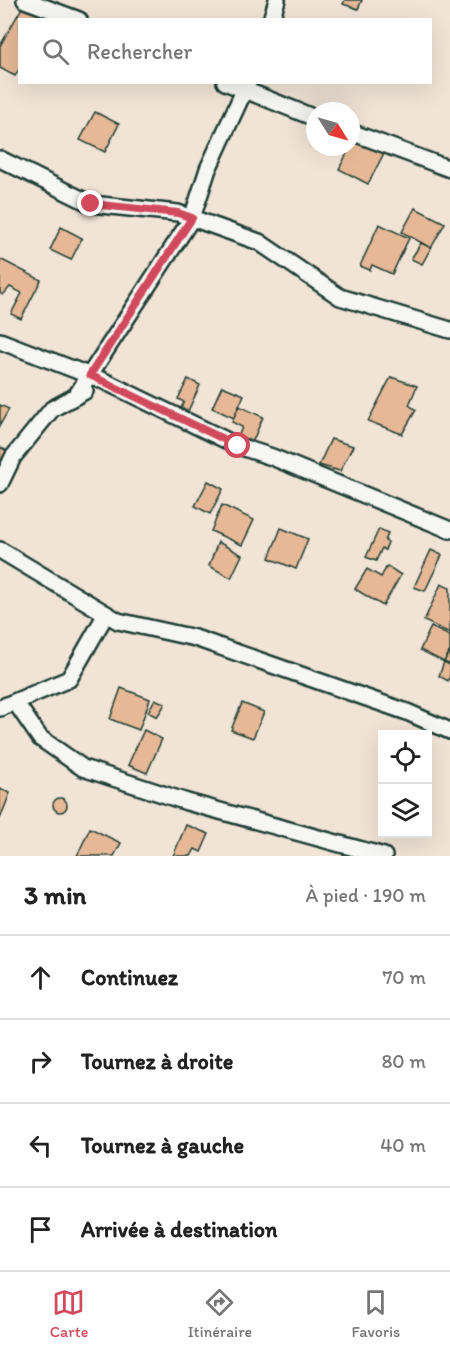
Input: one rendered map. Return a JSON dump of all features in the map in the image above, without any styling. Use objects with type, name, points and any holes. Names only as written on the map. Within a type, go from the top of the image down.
[{"type":"street","points":[[25,0],[74,18]]},
{"type":"street","points":[[272,18],[277,0]]},
{"type":"street","points":[[0,484],[13,457],[52,409],[76,396],[97,378],[192,218],[208,169],[247,87],[306,114]]},
{"type":"street","points":[[360,135],[450,169]]},
{"type":"street","points":[[0,159],[91,204],[178,213],[259,242],[340,297],[450,330]]},
{"type":"street","points":[[0,341],[97,378],[238,446],[272,457],[450,530]]},
{"type":"street","points":[[0,550],[118,621],[195,638],[397,709],[450,731]]},
{"type":"street","points":[[0,708],[69,679],[106,614]]},
{"type":"street","points":[[16,703],[40,738],[83,768],[187,802],[384,856]]},
{"type":"building","points":[[345,0],[362,0],[358,9],[343,4]]},
{"type":"building","points":[[23,6],[45,18],[18,18],[18,71],[15,76],[0,68],[0,46]]},
{"type":"building","points":[[95,112],[119,124],[105,152],[80,140]]},
{"type":"building","points":[[360,141],[384,153],[368,184],[339,169],[346,156],[360,156]]},
{"type":"building","points":[[415,208],[445,223],[431,248],[402,232]]},
{"type":"building","points":[[379,224],[409,238],[392,274],[372,265],[370,270],[360,266]]},
{"type":"building","points":[[61,227],[82,238],[71,260],[50,250]]},
{"type":"building","points":[[421,243],[431,248],[422,264],[411,259]]},
{"type":"building","points":[[0,259],[41,280],[21,319],[11,314],[22,293],[10,287],[3,295],[0,293]]},
{"type":"building","points":[[391,377],[417,386],[409,405],[416,410],[402,434],[368,421]]},
{"type":"building","points":[[188,379],[200,385],[188,411],[181,408],[184,402],[178,399]]},
{"type":"building","points":[[222,386],[244,395],[234,418],[212,408]]},
{"type":"building","points":[[0,405],[9,409],[0,425]]},
{"type":"building","points":[[239,406],[263,417],[252,443],[238,437],[242,427],[232,422]]},
{"type":"building","points":[[331,439],[353,446],[340,471],[319,465]]},
{"type":"building","points":[[0,447],[7,451],[0,465]]},
{"type":"building","points":[[208,481],[223,489],[210,514],[195,506]]},
{"type":"building","points":[[222,505],[254,520],[242,545],[211,531]]},
{"type":"building","points":[[281,528],[308,539],[296,569],[269,558]]},
{"type":"building","points":[[379,529],[388,533],[385,541],[388,542],[385,550],[382,548],[376,561],[366,557]]},
{"type":"building","points":[[218,542],[242,555],[231,578],[209,566]]},
{"type":"building","points":[[431,550],[442,555],[425,591],[414,587]]},
{"type":"building","points":[[387,566],[401,575],[383,606],[355,589],[367,569],[381,577]]},
{"type":"building","points":[[441,584],[450,588],[450,633],[424,621]]},
{"type":"building","points":[[431,627],[450,636],[450,651],[444,662],[420,650]]},
{"type":"building","points":[[450,651],[450,665],[444,662]]},
{"type":"building","points":[[444,662],[450,665],[448,681],[439,676]]},
{"type":"building","points":[[121,688],[150,699],[139,730],[110,719]]},
{"type":"building","points":[[155,699],[165,704],[157,717],[148,712]]},
{"type":"building","points":[[242,703],[264,712],[253,738],[231,730]]},
{"type":"building","points":[[144,730],[162,739],[147,773],[128,765]]},
{"type":"building","points":[[0,789],[10,793],[0,819]]},
{"type":"building","points":[[60,798],[65,800],[67,805],[65,810],[60,812],[55,810],[53,805],[55,800]]},
{"type":"building","points":[[186,825],[209,834],[201,852],[195,849],[191,856],[173,856]]},
{"type":"building","points":[[90,828],[121,843],[114,856],[77,856]]},
{"type":"route","points":[[91,204],[178,213],[192,218],[90,375],[238,446]]}]
